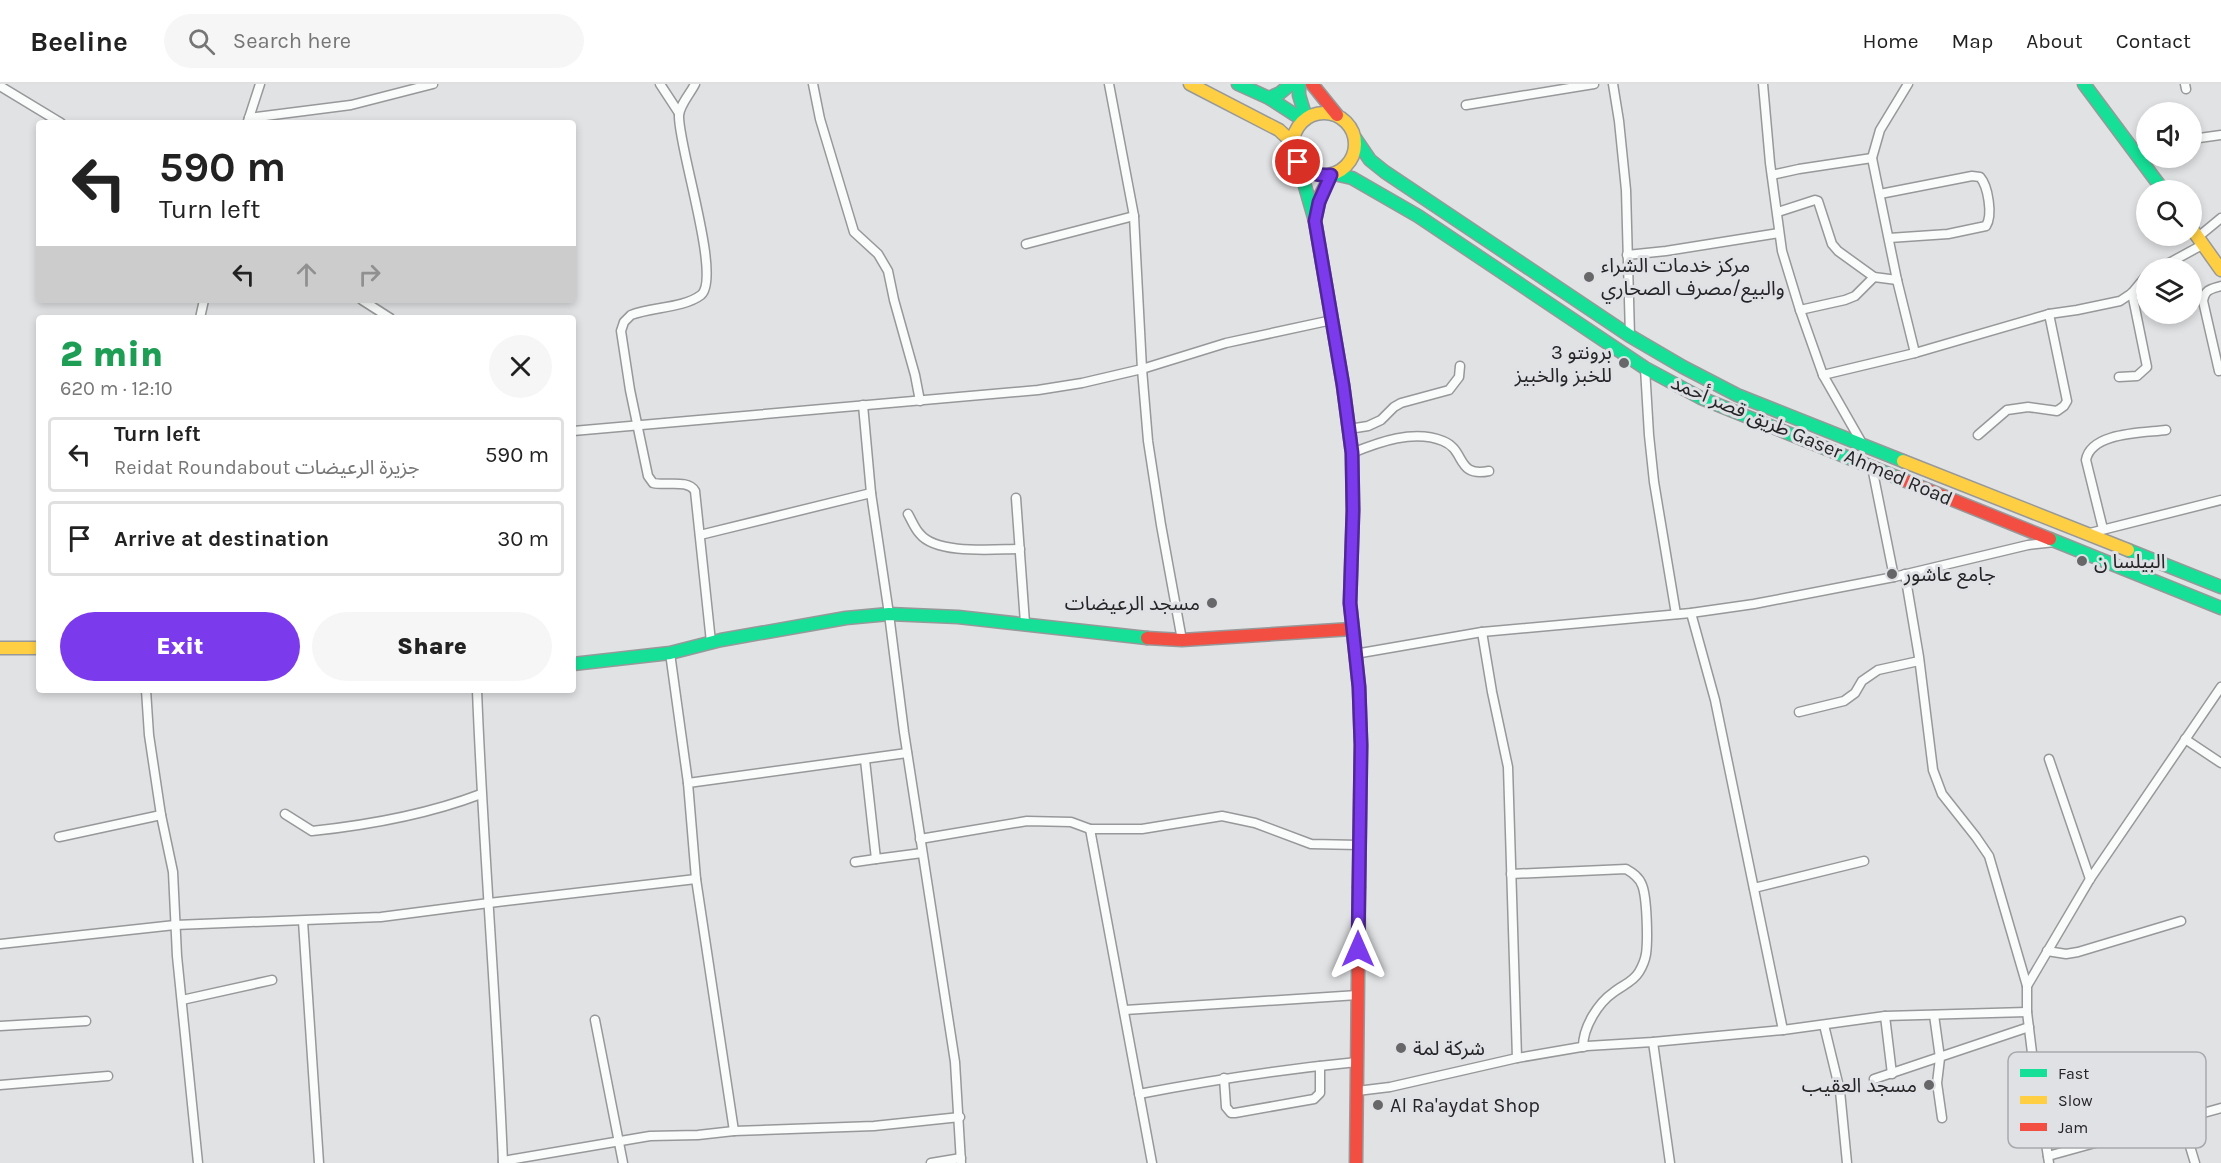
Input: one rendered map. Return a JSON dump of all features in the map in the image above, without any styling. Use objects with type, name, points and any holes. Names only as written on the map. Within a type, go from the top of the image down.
[{"type":"main road","points":[[1190,84],[1279,130],[1292,142],[1315,221],[1349,429],[1352,453],[1353,510],[1350,603],[1359,687],[1361,745],[1356,1163]]},
{"type":"main road","points":[[1238,84],[1269,98],[1305,119]]},
{"type":"main road","points":[[1269,98],[1280,93],[1290,84]]},
{"type":"main road","points":[[1299,84],[1305,119]]},
{"type":"main road","points":[[1298,162],[1316,175],[1333,174],[1344,168],[1351,160],[1355,149],[1355,138],[1348,124],[1336,115],[1312,84]]},
{"type":"main road","points":[[2084,84],[2155,180]]},
{"type":"main road","points":[[1292,142],[1295,130],[1305,119],[1316,114],[1336,115]]},
{"type":"main road","name":"طريق قصر أحمد Gaser Ahmed Road","points":[[1355,138],[1370,160],[1385,172],[1630,336],[1737,395],[2221,587]]},
{"type":"main road","points":[[1315,221],[1319,202],[1333,174]]},
{"type":"main road","name":"طريق قصر أحمد Gaser Ahmed Road","points":[[1333,174],[1353,178],[1418,216],[1645,368],[1701,398],[2221,608]]},
{"type":"main road","points":[[2202,244],[2221,270]]},
{"type":"main road","points":[[576,664],[670,653],[711,642],[846,618],[889,614],[958,617],[1132,637],[1182,640],[1352,629]]},
{"type":"main road","points":[[0,648],[36,648]]},
{"type":"street","points":[[260,84],[248,120],[351,105],[433,84]]},
{"type":"street","points":[[660,84],[679,113]]},
{"type":"street","points":[[694,84],[679,113],[679,133],[697,206],[707,283],[702,294],[691,300],[631,315],[624,322],[621,331],[648,476],[653,483],[687,484],[695,491],[711,642]]},
{"type":"street","points":[[813,84],[824,131],[854,232],[878,254],[888,270],[920,401]]},
{"type":"street","points":[[1109,84],[1134,216],[1142,369],[1152,474],[1182,640]]},
{"type":"street","points":[[1466,105],[1594,84]]},
{"type":"street","points":[[1613,84],[1623,147],[1630,336]]},
{"type":"street","points":[[1763,84],[1782,251],[1823,375],[1863,445]]},
{"type":"street","points":[[1908,84],[1880,130],[1872,158],[1897,280],[1915,353]]},
{"type":"street","points":[[0,86],[56,120]]},
{"type":"street","points":[[2202,138],[2221,135]]},
{"type":"street","points":[[1772,175],[1808,167],[1872,158]]},
{"type":"street","points":[[1880,194],[1972,176],[1980,177],[1985,182],[1990,218],[1986,226],[1948,234],[1889,238]]},
{"type":"street","points":[[1778,212],[1818,201],[1832,244],[1838,251],[1874,277],[1897,280]]},
{"type":"street","points":[[1026,244],[1134,216]]},
{"type":"street","points":[[2202,233],[2221,218]]},
{"type":"street","points":[[1627,255],[1779,233]]},
{"type":"street","points":[[2172,258],[2186,246]]},
{"type":"street","points":[[1800,310],[1855,296],[1874,277]]},
{"type":"street","points":[[2219,371],[2203,301],[2207,290],[2221,286]]},
{"type":"street","points":[[1823,375],[1915,353],[2049,314],[2120,301],[2136,288]]},
{"type":"street","points":[[2119,377],[2137,376],[2147,367],[2132,293]]},
{"type":"street","points":[[367,303],[385,315]]},
{"type":"street","points":[[1978,435],[2007,410],[2028,407],[2057,411],[2067,401],[2049,314]]},
{"type":"street","points":[[576,431],[1038,390],[1082,383],[1142,369],[1226,343],[1332,320]]},
{"type":"street","points":[[1349,429],[1368,426],[1381,420],[1401,403],[1449,390],[1459,377],[1460,366]]},
{"type":"street","points":[[1645,368],[1648,435],[1676,614]]},
{"type":"street","points":[[862,405],[871,493],[907,753],[955,1062],[961,1160],[931,1163]]},
{"type":"street","points":[[2103,529],[2086,460],[2087,452],[2093,445],[2116,436],[2166,430]]},
{"type":"street","points":[[1352,453],[1390,440],[1425,436],[1443,440],[1452,445],[1464,466],[1472,471],[1480,473],[1489,471]]},
{"type":"street","points":[[1872,467],[1894,577]]},
{"type":"street","points":[[700,535],[871,493]]},
{"type":"street","points":[[1017,498],[1024,623]]},
{"type":"street","points":[[2085,534],[2221,500]]},
{"type":"street","points":[[908,514],[921,536],[936,544],[958,550],[1020,549]]},
{"type":"street","points":[[1355,654],[1482,632],[1691,613],[1754,604],[1894,577],[2028,545],[2058,542]]},
{"type":"street","points":[[1905,574],[1933,770],[1942,794],[1989,856],[2027,986],[2027,1012],[2033,1052]]},
{"type":"street","points":[[1691,613],[1715,700],[1783,1030]]},
{"type":"street","points":[[1482,632],[1508,767],[1517,1058]]},
{"type":"street","points":[[670,653],[688,783],[696,879],[734,1131]]},
{"type":"street","points":[[1799,712],[1844,701],[1855,693],[1862,681],[1878,670],[1919,661]]},
{"type":"street","points":[[2027,986],[2090,879],[2221,687]]},
{"type":"street","points":[[146,693],[149,735],[161,815],[173,872],[175,925],[198,1163]]},
{"type":"street","points":[[477,693],[503,1162],[650,1136],[874,1126],[960,1117]]},
{"type":"street","points":[[2185,739],[2221,763]]},
{"type":"street","points":[[688,783],[907,753]]},
{"type":"street","points":[[2049,759],[2090,879]]},
{"type":"street","points":[[865,760],[876,859]]},
{"type":"street","points":[[285,814],[312,831],[415,815],[481,794]]},
{"type":"street","points":[[59,837],[161,815]]},
{"type":"street","points":[[920,840],[1027,821],[1071,822],[1090,828],[1142,829],[1222,816],[1255,823],[1311,844],[1359,846]]},
{"type":"street","points":[[1090,828],[1152,1163]]},
{"type":"street","points":[[855,862],[922,853]]},
{"type":"street","points":[[1754,888],[1864,861]]},
{"type":"street","points":[[1511,874],[1626,869],[1634,873],[1642,884],[1645,897],[1646,955],[1641,969],[1634,979],[1610,994],[1596,1011],[1587,1028],[1583,1047]]},
{"type":"street","points":[[0,944],[175,925],[381,917],[696,879]]},
{"type":"street","points":[[303,921],[319,1163]]},
{"type":"street","points":[[2047,951],[2066,954],[2078,952],[2181,921]]},
{"type":"street","points":[[182,1000],[272,980]]},
{"type":"street","points":[[1125,1010],[1358,995]]},
{"type":"street","points":[[1357,1091],[1390,1088],[1517,1058],[1583,1047],[1783,1030],[1885,1016],[2027,1012]]},
{"type":"street","points":[[1935,1015],[1940,1058],[1937,1083],[1942,1118]]},
{"type":"street","points":[[1885,1016],[1892,1074]]},
{"type":"street","points":[[594,1020],[623,1163]]},
{"type":"street","points":[[0,1026],[86,1021]]},
{"type":"street","points":[[1824,1025],[1840,1091],[1847,1163]]},
{"type":"street","points":[[1874,1079],[2029,1027]]},
{"type":"street","points":[[1653,1042],[1670,1163]]},
{"type":"street","points":[[1139,1094],[1224,1078],[1357,1062]]},
{"type":"street","points":[[1224,1078],[1226,1107],[1231,1113],[1235,1113],[1314,1099],[1320,1093],[1320,1066]]},
{"type":"street","points":[[0,1085],[108,1076]]},
{"type":"street","points":[[2206,1113],[2221,1108]]},
{"type":"street","points":[[2048,1160],[2088,1148]]},
{"type":"street","points":[[2190,1148],[2195,1163]]},
{"type":"traffic: fast","points":[[1238,84],[1269,98],[1303,120]]},
{"type":"traffic: fast","points":[[1269,98],[1291,84]]},
{"type":"traffic: fast","points":[[1299,84],[1299,95],[1306,118]]},
{"type":"traffic: fast","points":[[2084,84],[2156,180]]},
{"type":"traffic: fast","points":[[1355,138],[1370,160],[1385,172],[1630,336],[1737,395],[1903,461]]},
{"type":"traffic: fast","points":[[1298,162],[1315,221],[1343,385],[1352,453],[1350,603],[1359,687],[1361,745],[1359,887]]},
{"type":"traffic: fast","points":[[1334,174],[1352,178],[1418,216],[1645,368],[1701,398],[1896,477]]},
{"type":"traffic: fast","points":[[2050,539],[2221,608]]},
{"type":"traffic: fast","points":[[2128,550],[2221,587]]},
{"type":"traffic: fast","points":[[576,664],[670,653],[721,640],[846,618],[889,614],[958,617],[1147,638]]},
{"type":"traffic: slow","points":[[1190,84],[1279,130],[1292,142]]},
{"type":"traffic: slow","points":[[1318,113],[1330,113],[1346,122],[1353,132],[1355,144],[1353,156],[1346,166],[1330,175],[1318,175],[1307,170],[1298,161],[1293,150],[1293,138],[1298,127],[1307,118],[1318,113]]},
{"type":"traffic: slow","points":[[1315,220],[1321,194],[1331,175]]},
{"type":"traffic: slow","points":[[2202,243],[2221,270]]},
{"type":"traffic: slow","points":[[1903,461],[2128,550]]},
{"type":"traffic: slow","points":[[0,648],[36,648]]},
{"type":"traffic: jam","points":[[1312,84],[1337,115]]},
{"type":"traffic: jam","points":[[1896,477],[2050,539]]},
{"type":"traffic: jam","points":[[1147,638],[1182,640],[1352,629]]},
{"type":"traffic: jam","points":[[1356,1163],[1359,887]]},
{"type":"place","name":"مركز خدمات الشراء والبيع/مصرف الصحاري","points":[[1589,277]]},
{"type":"place","name":"برونتو 3 للخبز والخبيز","points":[[1624,363]]},
{"type":"place","name":"البيلسا ن","points":[[2082,561]]},
{"type":"place","name":"جامع عاشور","points":[[1892,574]]},
{"type":"place","name":"مسجد الرعيضات","points":[[1212,603]]},
{"type":"place","name":"شركة لمة","points":[[1401,1048]]},
{"type":"place","name":"مسجد العقيب","points":[[1929,1085]]},
{"type":"place","name":"Al Ra'aydat Shop","points":[[1378,1105]]},
{"type":"route","points":[[1298,162],[1303,168],[1316,175],[1331,175],[1319,202],[1315,221],[1343,385],[1352,453],[1350,603],[1359,687],[1361,745],[1358,949]]}]
